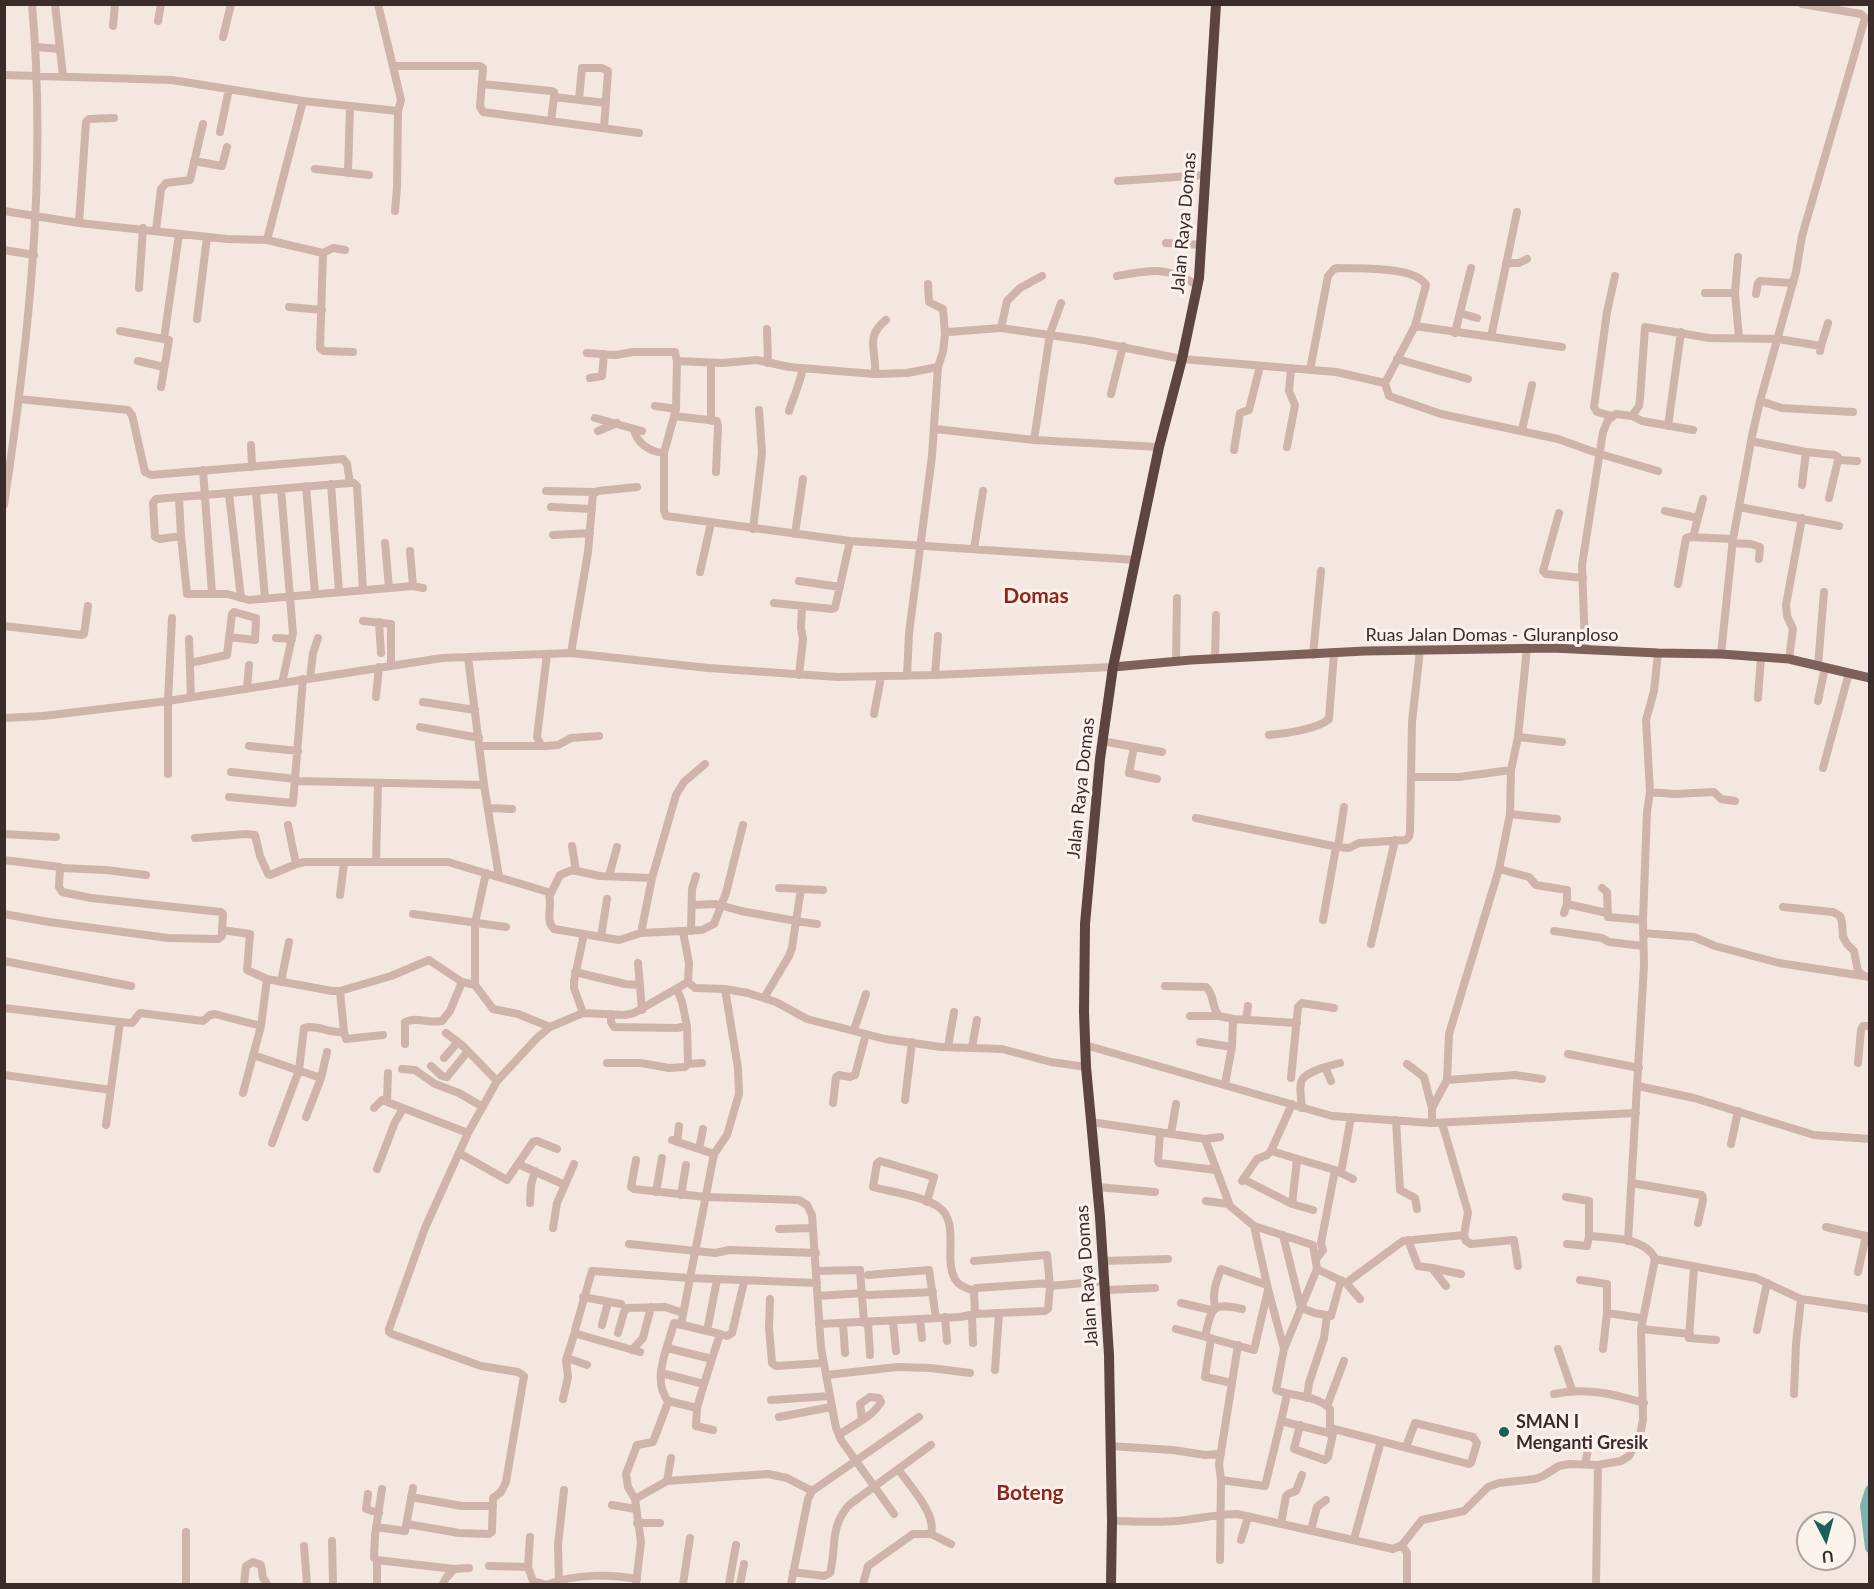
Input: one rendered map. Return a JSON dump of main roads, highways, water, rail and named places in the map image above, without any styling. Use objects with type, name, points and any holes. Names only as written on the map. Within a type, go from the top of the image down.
[{"type":"highway","name":"Jalan Raya Domas","points":[[1111,1584],[1112,1521],[1105,1286],[1086,1067],[1085,924],[1102,741],[1113,667],[1159,447],[1182,359],[1197,285],[1202,245],[1215,4]]},
{"type":"main road","name":"Ruas Jalan Domas - Gluranploso","points":[[1113,667],[1176,661],[1335,653],[1527,648],[1789,658],[1869,678]]},
{"type":"waterway","points":[[1870,1490],[1865,1506],[1870,1548]]},
{"type":"place","name":"SMAN I Menganti Gresik","points":[[1504,1432]]},
{"type":"district","name":"Domas","points":[[1036,596]]},
{"type":"district","name":"Boteng","points":[[1030,1493]]}]
